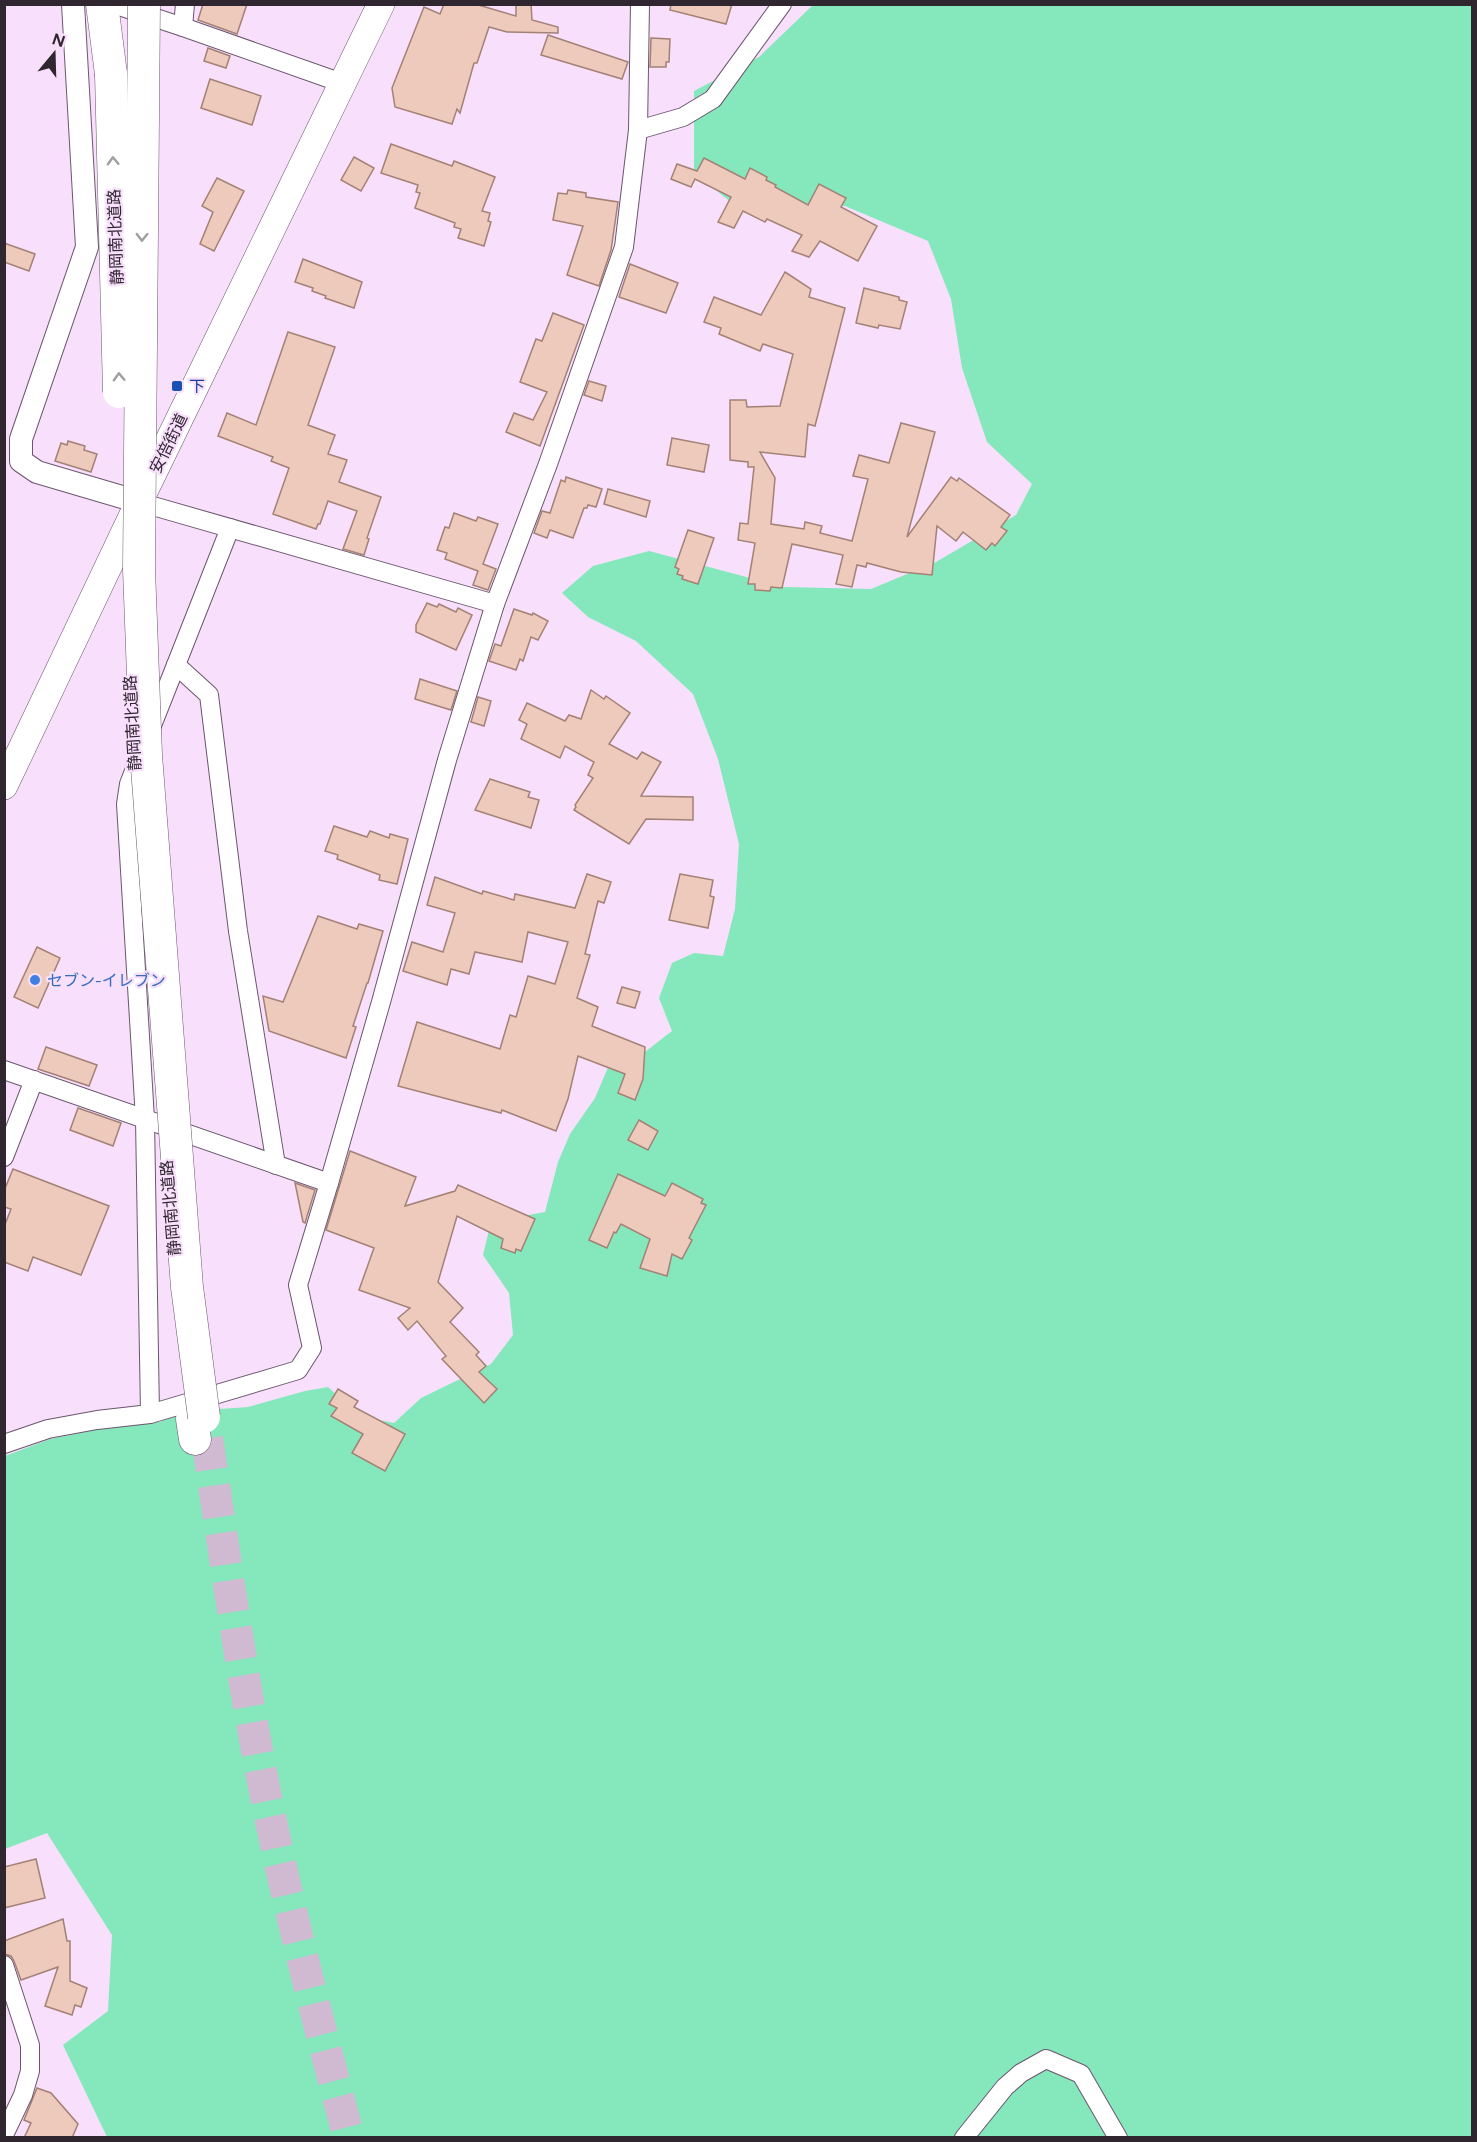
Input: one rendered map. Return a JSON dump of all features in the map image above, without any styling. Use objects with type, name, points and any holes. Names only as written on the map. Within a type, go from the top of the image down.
[{"type":"highway","points":[[102,4],[111,74]]},
{"type":"highway","name":"静岡南北道路","points":[[112,4],[111,74],[125,604],[133,755],[171,1226],[200,1428],[146,755],[139,569],[144,4]]},
{"type":"highway","points":[[143,74],[153,4]]},
{"type":"main road","name":"安倍街道","points":[[4,786],[381,4]]},
{"type":"street","points":[[73,4],[87,248],[13,461],[37,472],[495,604]]},
{"type":"street","points":[[112,4],[342,83]]},
{"type":"street","points":[[183,27],[185,4]]},
{"type":"street","points":[[4,1444],[48,1429],[150,1414],[298,1370],[312,1348],[298,1285],[381,1002],[447,760],[495,604],[548,464],[624,247],[638,130],[640,4]]},
{"type":"street","points":[[638,130],[683,117],[713,99],[782,4]]},
{"type":"street","points":[[150,1414],[145,1119],[126,804],[129,784],[230,528]]},
{"type":"street","points":[[176,665],[209,695],[238,931],[276,1165]]},
{"type":"street","points":[[4,1070],[328,1184]]},
{"type":"street","points":[[4,1157],[34,1080]]},
{"type":"street","points":[[4,1965],[30,2045],[30,2071],[23,2095],[4,2135]]},
{"type":"street","points":[[964,2138],[1005,2087],[1021,2073],[1046,2059],[1081,2074],[1118,2138]]},
{"type":"green space","points":[[813,5],[1472,5],[1472,2137],[107,2137],[63,2045],[108,2011],[112,1935],[47,1833],[5,1849],[5,1456],[50,1439],[135,1422],[160,1422],[177,1412],[248,1407],[328,1387],[360,1416],[394,1423],[421,1398],[491,1364],[513,1335],[509,1293],[483,1255],[491,1222],[545,1212],[558,1162],[570,1134],[595,1098],[612,1058],[641,1055],[672,1031],[659,998],[672,963],[694,953],[723,956],[735,909],[739,844],[718,759],[693,694],[636,641],[588,617],[562,593],[593,566],[649,551],[784,587],[871,589],[936,562],[1016,515],[1032,484],[987,442],[962,368],[951,299],[928,241],[845,206],[736,206],[694,173],[694,91],[759,57]]},
{"type":"building","points":[[203,4],[247,4],[237,34],[198,20]]},
{"type":"building","points":[[444,4],[475,4],[516,16],[516,4],[531,4],[532,20],[558,27],[558,33],[507,32],[489,27],[477,63],[474,63],[460,113],[457,109],[452,124],[395,107],[392,88],[424,7],[440,14]]},
{"type":"building","points":[[671,4],[732,4],[726,24],[670,10]]},
{"type":"building","points":[[548,35],[628,62],[622,79],[541,55]]},
{"type":"building","points":[[651,38],[670,39],[669,62],[666,62],[666,67],[650,67]]},
{"type":"building","points":[[208,48],[230,56],[226,68],[204,61]]},
{"type":"building","points":[[210,79],[261,96],[252,125],[201,108]]},
{"type":"building","points":[[391,144],[452,166],[454,161],[495,177],[482,211],[490,213],[488,221],[491,222],[484,246],[458,238],[461,229],[454,227],[455,223],[415,208],[420,193],[416,192],[418,185],[381,173]]},
{"type":"building","points":[[354,157],[374,168],[361,191],[341,180]]},
{"type":"building","points":[[704,158],[745,179],[750,168],[767,177],[766,180],[776,185],[775,187],[808,205],[819,184],[846,198],[841,207],[877,226],[858,261],[820,241],[809,257],[792,251],[802,235],[767,219],[765,222],[743,211],[734,228],[718,222],[731,197],[695,179],[691,187],[671,179],[677,164],[697,171]]},
{"type":"building","points":[[217,178],[244,191],[214,251],[200,244],[213,212],[202,206]]},
{"type":"building","points":[[568,190],[586,193],[586,197],[618,202],[611,250],[599,286],[567,275],[583,226],[553,220],[558,193],[567,194]]},
{"type":"building","points":[[4,243],[35,254],[29,271],[4,262]]},
{"type":"building","points":[[303,259],[362,282],[354,308],[325,298],[326,296],[312,291],[313,288],[295,282]]},
{"type":"building","points":[[630,264],[678,283],[666,313],[619,297]]},
{"type":"building","points":[[785,272],[811,289],[809,297],[845,308],[815,426],[808,424],[805,457],[760,452],[775,478],[771,524],[804,529],[805,522],[822,526],[820,533],[852,541],[868,479],[853,476],[859,455],[889,463],[901,423],[935,432],[907,537],[951,477],[957,481],[959,478],[1010,515],[1001,527],[1007,531],[995,546],[992,543],[986,550],[963,532],[956,541],[937,526],[932,575],[901,572],[867,563],[866,567],[857,565],[852,587],[836,584],[843,555],[792,544],[782,588],[771,587],[770,591],[755,590],[755,584],[748,584],[755,543],[738,540],[740,523],[748,524],[754,467],[748,467],[748,462],[730,460],[730,400],[746,400],[747,407],[780,406],[793,354],[763,344],[760,351],[719,334],[721,328],[704,322],[714,297],[761,315]]},
{"type":"building","points":[[864,288],[899,297],[899,300],[907,302],[900,329],[879,325],[878,328],[856,323]]},
{"type":"building","points":[[553,313],[584,325],[540,446],[506,432],[514,413],[533,420],[547,392],[520,382],[536,339],[542,341]]},
{"type":"building","points":[[288,332],[335,347],[308,425],[335,435],[328,454],[347,460],[339,482],[381,497],[367,538],[369,539],[364,555],[343,549],[357,511],[328,501],[316,529],[273,514],[289,468],[271,461],[273,457],[218,436],[227,413],[256,425]]},
{"type":"building","points":[[589,381],[606,386],[602,401],[584,395]]},
{"type":"building","points":[[672,438],[709,445],[704,472],[667,465]]},
{"type":"building","points":[[68,441],[85,446],[84,450],[97,454],[91,472],[55,461],[61,443],[67,445]]},
{"type":"building","points":[[566,477],[602,489],[596,507],[588,505],[584,508],[573,538],[550,530],[547,538],[534,533],[542,511],[550,513],[561,480],[565,482]]},
{"type":"building","points":[[608,489],[650,501],[646,517],[604,504]]},
{"type":"building","points":[[454,513],[476,521],[478,517],[498,524],[483,564],[496,569],[488,590],[473,585],[478,571],[445,559],[447,553],[437,550],[445,527],[449,528]]},
{"type":"building","points":[[688,530],[714,538],[698,584],[682,579],[683,576],[677,574],[679,569],[675,567]]},
{"type":"building","points":[[427,603],[437,607],[439,604],[456,612],[458,608],[472,615],[456,650],[416,632],[416,625]]},
{"type":"building","points":[[514,609],[532,615],[533,613],[548,621],[538,640],[531,637],[523,661],[520,659],[516,670],[489,661],[495,644],[501,646]]},
{"type":"building","points":[[420,679],[457,691],[451,710],[415,699]]},
{"type":"building","points":[[591,690],[604,699],[606,696],[630,713],[609,744],[637,759],[642,752],[661,762],[641,796],[693,797],[693,820],[646,819],[629,844],[574,810],[593,778],[588,775],[594,762],[565,746],[560,758],[521,739],[527,724],[519,720],[527,703],[565,721],[569,715],[581,719]]},
{"type":"building","points":[[478,697],[491,701],[484,726],[471,722]]},
{"type":"building","points":[[490,779],[530,792],[528,797],[539,800],[531,828],[475,810]]},
{"type":"building","points":[[334,826],[367,837],[370,831],[389,838],[390,834],[408,839],[397,884],[379,880],[380,875],[337,859],[338,855],[325,851]]},
{"type":"building","points":[[587,874],[611,882],[604,903],[598,901],[585,954],[590,955],[577,998],[598,1007],[592,1026],[645,1047],[643,1079],[635,1100],[618,1093],[625,1074],[578,1056],[568,1099],[556,1131],[502,1110],[501,1113],[398,1086],[417,1022],[500,1049],[510,1015],[516,1017],[528,976],[555,984],[568,942],[528,932],[522,962],[475,952],[469,974],[451,969],[447,985],[403,971],[412,942],[443,952],[455,913],[427,905],[435,877],[482,894],[483,891],[514,900],[515,894],[575,908]]},
{"type":"building","points":[[680,874],[713,880],[710,896],[714,897],[708,928],[669,920]]},
{"type":"building","points":[[318,916],[357,929],[359,924],[383,931],[353,1026],[356,1027],[346,1058],[269,1031],[263,996],[283,1002]]},
{"type":"building","points":[[37,947],[60,958],[38,1008],[14,997]]},
{"type":"building","points":[[622,987],[640,992],[635,1008],[617,1003]]},
{"type":"building","points":[[46,1047],[97,1065],[89,1086],[38,1069]]},
{"type":"building","points":[[78,1108],[121,1123],[113,1146],[70,1130]]},
{"type":"building","points":[[639,1120],[658,1131],[648,1150],[628,1140]]},
{"type":"building","points":[[350,1151],[416,1177],[405,1206],[455,1191],[458,1185],[535,1219],[521,1251],[516,1249],[515,1253],[501,1248],[503,1239],[457,1216],[438,1282],[463,1308],[450,1322],[479,1352],[476,1355],[486,1366],[479,1372],[497,1389],[484,1403],[442,1359],[446,1356],[417,1321],[408,1330],[398,1318],[410,1308],[359,1290],[374,1248],[326,1230]]},
{"type":"building","points":[[13,1169],[109,1206],[81,1275],[33,1257],[28,1271],[4,1262],[4,1227],[11,1209],[4,1207],[4,1191]]},
{"type":"building","points":[[618,1174],[665,1196],[672,1183],[703,1199],[701,1203],[706,1205],[689,1238],[692,1240],[682,1259],[672,1254],[667,1276],[640,1268],[650,1239],[621,1224],[616,1233],[614,1232],[607,1248],[589,1240]]},
{"type":"building","points":[[295,1183],[315,1190],[305,1223],[303,1222]]},
{"type":"building","points":[[338,1389],[358,1401],[354,1407],[405,1434],[385,1471],[352,1453],[363,1434],[331,1416],[337,1408],[329,1404]]},
{"type":"building","points":[[36,1859],[45,1898],[4,1908],[4,1867]]},
{"type":"building","points":[[63,1919],[67,1941],[70,1941],[70,1981],[87,1988],[81,2007],[75,2005],[72,2015],[45,2006],[58,1967],[21,1980],[11,1956],[4,1954],[4,1941]]},
{"type":"building","points":[[37,2088],[51,2093],[78,2124],[72,2138],[24,2138],[31,2123],[24,2120]]},
{"type":"tunnel","points":[[207,1438],[227,1573],[266,1797],[294,1925],[349,2138]]},
{"type":"place","name":"下","points":[[177,386]]},
{"type":"place","name":"セブン-イレブン","points":[[35,980]]}]
